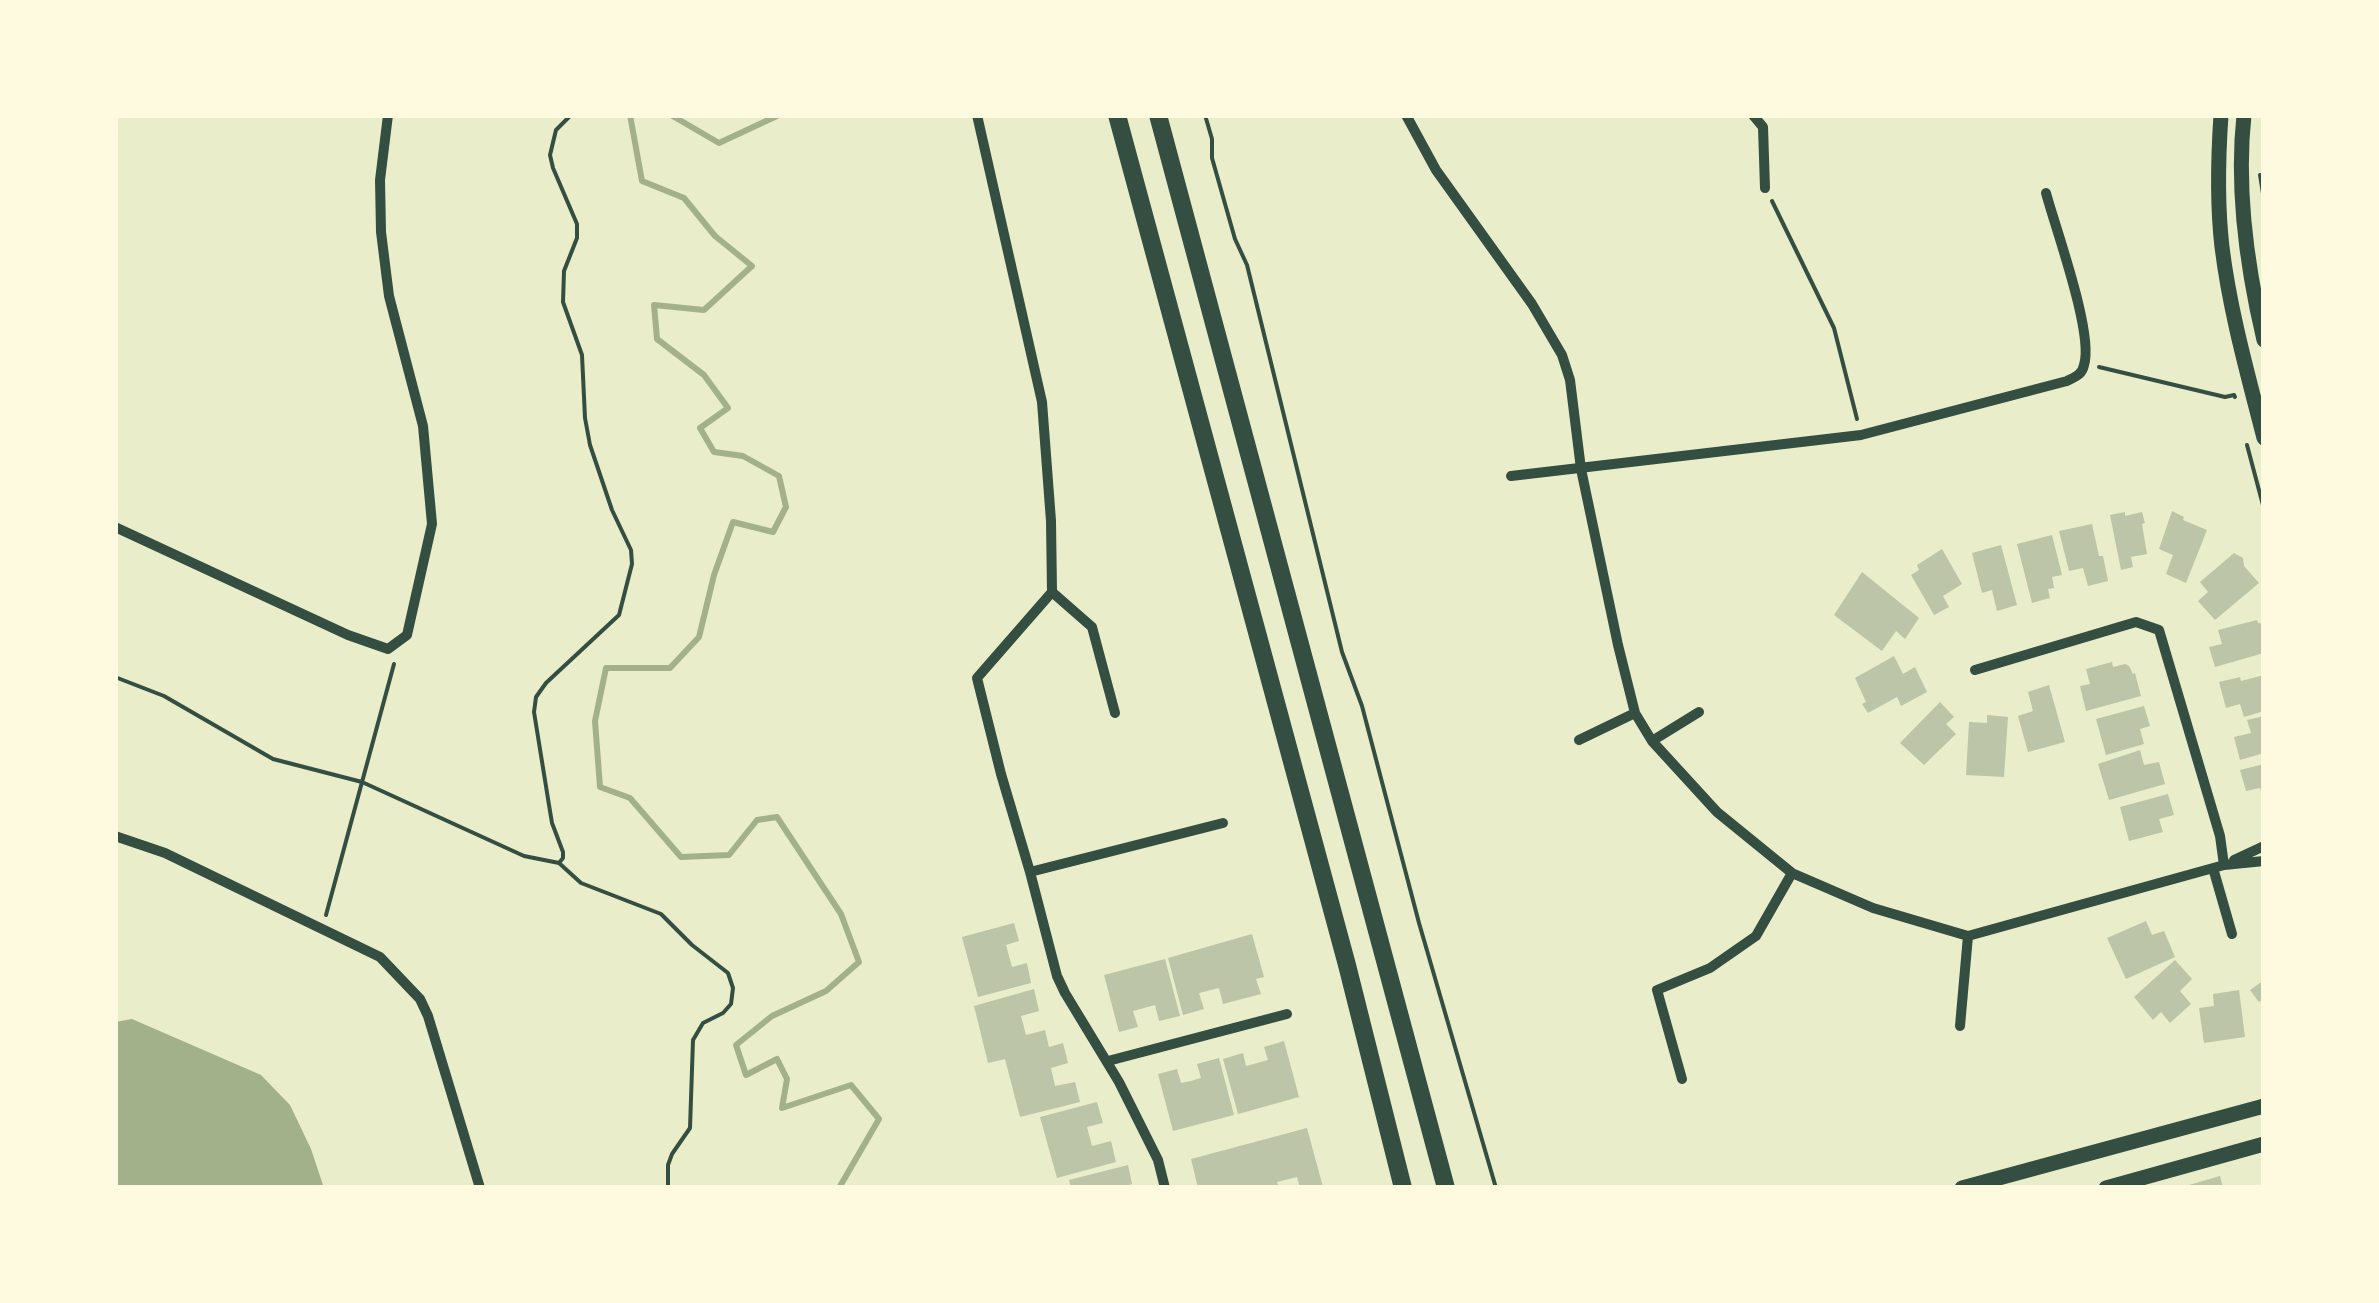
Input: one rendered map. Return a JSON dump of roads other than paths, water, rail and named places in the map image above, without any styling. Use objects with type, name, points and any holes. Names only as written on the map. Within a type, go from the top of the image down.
[{"type":"main road","points":[[1118,115],[1347,965],[1403,1188]]},
{"type":"main road","points":[[1158,115],[1446,1188]]},
{"type":"main road","points":[[2222,115],[2222,245],[2236,329],[2264,438]]},
{"type":"main road","points":[[2244,115],[2244,205],[2249,260],[2264,340]]},
{"type":"main road","points":[[1962,1188],[2264,1106]]},
{"type":"main road","points":[[2106,1188],[2264,1144]]},
{"type":"street","points":[[115,527],[348,635],[388,649],[407,634],[432,524],[423,426],[388,296],[381,232],[380,180],[388,115]]},
{"type":"street","points":[[977,115],[1042,402],[1052,592],[978,678],[1057,976],[1108,1061],[1158,1160],[1165,1188]]},
{"type":"street","points":[[1407,115],[1436,170],[1532,304],[1562,356],[1575,400],[1581,469],[1635,713],[1652,740],[1717,812],[1792,872],[1874,908],[1968,936],[2218,866],[2264,846]]},
{"type":"street","points":[[1754,115],[1763,127],[1765,188]]},
{"type":"street","points":[[1511,476],[1861,435],[2067,381],[2080,374],[2085,364],[2085,330],[2046,194]]},
{"type":"street","points":[[1052,592],[1092,627],[1115,713]]},
{"type":"street","points":[[1975,670],[2136,622],[2159,630],[2220,836],[2218,866],[2232,934]]},
{"type":"street","points":[[1652,740],[1699,712]]},
{"type":"street","points":[[1580,740],[1635,713]]},
{"type":"street","points":[[1030,872],[1222,824]]},
{"type":"street","points":[[115,836],[164,853],[380,958],[420,999],[428,1016],[480,1188]]},
{"type":"street","points":[[2218,866],[2264,861]]},
{"type":"street","points":[[1682,1079],[1657,990],[1710,968],[1756,936],[1792,872]]},
{"type":"street","points":[[1960,1026],[1968,936]]},
{"type":"street","points":[[1108,1061],[1287,1014]]},
{"type":"waterway","points":[[630,115],[642,181],[684,198],[715,236],[752,266],[704,310],[654,305],[657,339],[704,375],[728,408],[700,428],[714,452],[743,456],[779,476],[786,507],[773,532],[733,522],[714,575],[699,637],[670,668],[606,668],[595,721],[600,787],[630,798],[681,857],[729,855],[757,820],[777,817],[841,914],[859,962],[826,991],[772,1016],[736,1045],[746,1075],[777,1059],[787,1079],[782,1108],[851,1085],[879,1119],[839,1188]]},
{"type":"waterway","points":[[671,115],[719,143],[779,115]]}]
